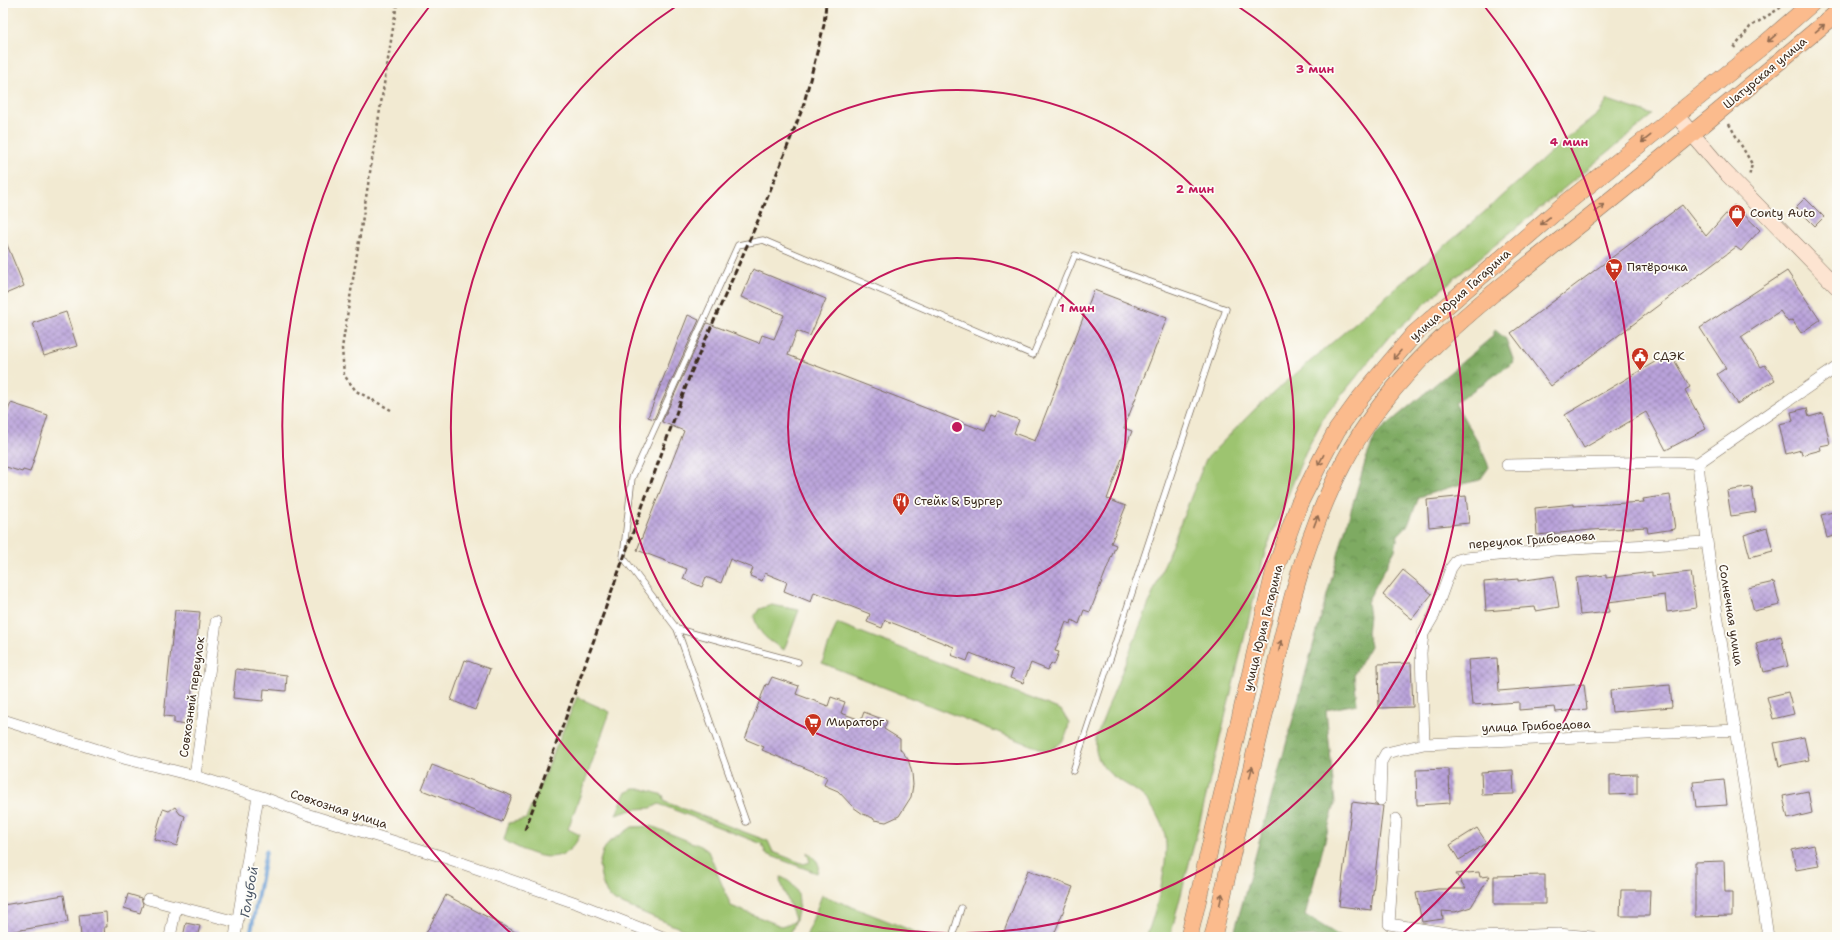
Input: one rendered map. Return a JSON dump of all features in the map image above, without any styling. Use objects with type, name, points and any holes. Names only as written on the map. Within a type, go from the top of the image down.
[{"type":"main road","name":"Шатурская улица","points":[[1676,115],[1766,43],[1812,3]]},
{"type":"main road","name":"Шатурская улица","points":[[1693,133],[1837,13]]},
{"type":"main road","name":"улица Юрия Гагарина","points":[[1189,937],[1274,573],[1300,504],[1322,458],[1338,430],[1365,392],[1414,334],[1560,208],[1676,115]]},
{"type":"main road","name":"улица Юрия Гагарина","points":[[1213,937],[1295,586],[1307,546],[1321,508],[1344,462],[1370,421],[1400,382],[1451,328],[1693,133]]},
{"type":"street","points":[[1676,115],[1693,133],[1722,169],[1837,287]]},
{"type":"street","points":[[1507,465],[1672,462],[1698,463],[1837,367]]},
{"type":"street","name":"Солнечная улица","points":[[1698,463],[1706,542],[1768,937]]},
{"type":"street","name":"переулок Грибоедова","points":[[1424,744],[1421,652],[1423,634],[1434,615],[1451,568],[1457,560],[1555,550],[1706,542]]},
{"type":"street","name":"Совхозный переулок","points":[[195,776],[216,622]]},
{"type":"street","name":"Совхозная улица","points":[[3,720],[126,759],[195,776],[258,796],[306,814],[450,859],[576,902],[663,937]]},
{"type":"street","name":"улица Грибоедова","points":[[1380,800],[1381,762],[1386,753],[1424,744],[1736,730]]},
{"type":"street","points":[[235,937],[258,796]]},
{"type":"street","points":[[1396,819],[1389,924],[1474,937],[1558,934],[1592,937]]},
{"type":"street","points":[[148,899],[237,922]]},
{"type":"street","points":[[170,937],[176,906]]},
{"type":"lane","points":[[746,822],[677,629],[623,557],[632,478],[738,245],[762,240],[1033,355],[1075,255],[1226,309],[1073,771]]},
{"type":"lane","points":[[677,629],[798,662]]},
{"type":"lane","points":[[952,937],[961,908]]},
{"type":"path","points":[[391,410],[356,391],[344,375],[342,348],[397,3]]},
{"type":"path","points":[[1723,128],[1729,124]]},
{"type":"green space","points":[[1608,100],[1653,115],[1438,292],[1387,339],[1324,417],[1305,453],[1265,552],[1199,825],[1170,937],[1146,937],[1154,914],[1164,871],[1166,858],[1165,835],[1157,816],[1146,799],[1112,775],[1101,763],[1096,753],[1096,737],[1206,459],[1257,407],[1496,202],[1560,144],[1598,114]]},
{"type":"green space","points":[[1495,330],[1506,339],[1514,362],[1455,403],[1480,446],[1489,467],[1480,480],[1454,486],[1419,497],[1408,525],[1398,535],[1395,550],[1367,602],[1369,617],[1367,633],[1370,646],[1354,674],[1357,704],[1326,710],[1335,803],[1305,915],[1341,937],[1233,937],[1343,537],[1366,459],[1376,434],[1492,337]]},
{"type":"green space","points":[[772,605],[799,610],[784,650],[762,633],[754,617],[759,609]]},
{"type":"green space","points":[[837,623],[1061,710],[1069,723],[1067,734],[1060,744],[1046,751],[822,663]]},
{"type":"green space","points":[[577,697],[610,712],[568,829],[580,835],[573,846],[565,853],[545,857],[535,855],[504,840],[509,823],[526,819]]},
{"type":"green space","points":[[633,789],[643,789],[663,795],[665,802],[768,841],[773,852],[804,864],[810,862],[807,852],[817,861],[819,866],[817,873],[766,854],[762,844],[659,804],[651,808],[635,809],[616,815],[625,793]]},
{"type":"green space","points":[[651,826],[701,846],[708,851],[731,906],[781,926],[794,922],[795,919],[780,880],[781,877],[790,882],[795,888],[799,904],[798,912],[789,937],[701,937],[615,901],[607,894],[602,882],[599,865],[603,851],[608,843],[632,827]]},
{"type":"green space","points":[[822,895],[928,937],[806,937]]},
{"type":"building","points":[[1805,198],[1824,217],[1815,226],[1796,207]]},
{"type":"building","points":[[1682,205],[1706,236],[1734,205],[1760,230],[1741,251],[1736,247],[1551,386],[1511,333]]},
{"type":"building","points":[[3,235],[24,286],[3,295]]},
{"type":"building","points":[[753,269],[826,299],[810,336],[797,331],[788,355],[985,431],[991,415],[996,417],[998,412],[1019,420],[1014,433],[1035,441],[1094,290],[1167,318],[1124,428],[1132,431],[1107,499],[1126,506],[1111,543],[1116,545],[1090,612],[1084,610],[1079,624],[1072,620],[1071,624],[1066,622],[1055,651],[1059,652],[1054,665],[1051,663],[1048,670],[1031,663],[1023,683],[1010,678],[1013,670],[970,653],[967,661],[951,655],[954,647],[885,620],[882,628],[867,622],[870,614],[814,592],[811,602],[784,591],[787,582],[765,573],[762,581],[750,576],[753,568],[730,559],[721,583],[706,577],[702,587],[683,579],[687,569],[637,550],[684,431],[662,422],[707,323],[759,343],[762,335],[774,339],[784,315],[741,297]]},
{"type":"building","points":[[1787,271],[1820,320],[1801,333],[1792,320],[1788,322],[1780,311],[1741,337],[1761,367],[1765,365],[1775,380],[1737,404],[1717,374],[1726,368],[1700,328]]},
{"type":"building","points":[[66,312],[77,346],[44,356],[33,323]]},
{"type":"building","points":[[688,315],[699,320],[654,419],[648,417]]},
{"type":"building","points":[[1670,353],[1690,387],[1685,390],[1706,429],[1666,450],[1646,412],[1584,448],[1565,415]]},
{"type":"building","points":[[11,403],[48,415],[30,472],[23,470],[22,472],[3,466],[3,423]]},
{"type":"building","points":[[1807,408],[1809,417],[1823,413],[1830,444],[1820,446],[1821,450],[1802,455],[1801,450],[1786,454],[1779,424],[1793,421],[1791,412]]},
{"type":"building","points":[[1752,487],[1756,512],[1731,516],[1727,491]]},
{"type":"building","points":[[1670,495],[1675,529],[1648,533],[1647,527],[1537,535],[1535,508],[1574,504],[1574,506],[1644,502],[1643,499]]},
{"type":"building","points":[[1466,496],[1469,523],[1429,527],[1427,500]]},
{"type":"building","points":[[1837,511],[1837,535],[1827,538],[1821,515]]},
{"type":"building","points":[[1767,528],[1773,551],[1750,557],[1744,535]]},
{"type":"building","points":[[1403,570],[1432,594],[1412,619],[1383,595]]},
{"type":"building","points":[[1652,572],[1652,576],[1691,572],[1696,608],[1667,612],[1665,595],[1608,602],[1609,612],[1580,615],[1576,578],[1606,575],[1606,578]]},
{"type":"building","points":[[1554,576],[1559,607],[1536,611],[1535,607],[1486,611],[1484,582],[1518,579],[1518,581]]},
{"type":"building","points":[[1774,582],[1780,605],[1754,611],[1748,588]]},
{"type":"building","points":[[175,610],[200,612],[189,719],[186,719],[186,725],[174,723],[174,717],[164,716]]},
{"type":"building","points":[[1781,636],[1788,666],[1764,672],[1756,643]]},
{"type":"building","points":[[1497,658],[1499,691],[1584,684],[1587,709],[1556,712],[1555,707],[1519,710],[1519,702],[1472,705],[1468,660]]},
{"type":"building","points":[[465,660],[490,669],[475,710],[451,700]]},
{"type":"building","points":[[1411,663],[1413,707],[1379,708],[1378,664]]},
{"type":"building","points":[[236,669],[287,675],[286,691],[264,689],[263,701],[233,698]]},
{"type":"building","points":[[772,677],[799,686],[796,694],[828,706],[831,697],[845,702],[841,713],[861,720],[864,712],[887,721],[884,729],[900,739],[900,749],[908,759],[912,773],[913,785],[911,797],[899,816],[886,822],[874,820],[853,807],[838,791],[824,785],[827,777],[762,750],[764,747],[745,739],[766,684],[768,685]]},
{"type":"building","points":[[1670,685],[1672,707],[1612,712],[1610,690]]},
{"type":"building","points":[[1788,692],[1794,714],[1773,719],[1767,697]]},
{"type":"building","points":[[1804,737],[1809,760],[1779,766],[1774,743]]},
{"type":"building","points":[[432,765],[512,796],[502,822],[422,790]]},
{"type":"building","points":[[1449,769],[1450,803],[1417,805],[1416,770]]},
{"type":"building","points":[[1513,770],[1514,794],[1482,795],[1481,772]]},
{"type":"building","points":[[1637,774],[1637,794],[1610,795],[1610,775]]},
{"type":"building","points":[[1724,779],[1727,805],[1696,807],[1693,782]]},
{"type":"building","points":[[1808,791],[1812,813],[1788,819],[1783,796]]},
{"type":"building","points":[[1352,802],[1383,806],[1371,910],[1339,906]]},
{"type":"building","points":[[175,807],[180,814],[185,816],[177,846],[154,839],[163,809],[169,811]]},
{"type":"building","points":[[1477,828],[1487,843],[1459,860],[1450,845]]},
{"type":"building","points":[[1814,845],[1819,866],[1796,870],[1792,850]]},
{"type":"building","points":[[1724,861],[1725,892],[1732,892],[1732,916],[1695,917],[1695,862]]},
{"type":"building","points":[[1028,870],[1073,887],[1053,937],[1002,937]]},
{"type":"building","points":[[1479,872],[1480,877],[1490,876],[1471,907],[1455,912],[1442,911],[1443,919],[1422,922],[1416,893],[1438,889],[1466,889],[1456,874]]},
{"type":"building","points":[[1545,875],[1545,904],[1494,904],[1494,876]]},
{"type":"building","points":[[1621,890],[1650,890],[1649,916],[1620,916]]},
{"type":"building","points":[[128,894],[141,898],[143,904],[140,913],[124,908]]},
{"type":"building","points":[[64,895],[68,922],[3,933],[3,905]]},
{"type":"building","points":[[446,895],[525,937],[424,937]]},
{"type":"building","points":[[106,912],[107,927],[104,927],[105,936],[81,937],[79,915]]},
{"type":"building","points":[[186,923],[200,926],[197,937],[183,937]]},
{"type":"waterway","name":"Голубой","points":[[250,937],[266,851]]},
{"type":"railway","points":[[525,830],[690,375],[760,216],[803,107],[824,25],[826,3]]},
{"type":"place","name":"Conty Auto","points":[[1737,228]]},
{"type":"place","name":"Пятёрочка","points":[[1614,282]]},
{"type":"place","name":"СДЭК","points":[[1640,371]]},
{"type":"place","name":"Стейк & Бургер","points":[[901,516]]},
{"type":"place","name":"Мираторг","points":[[813,737]]}]
